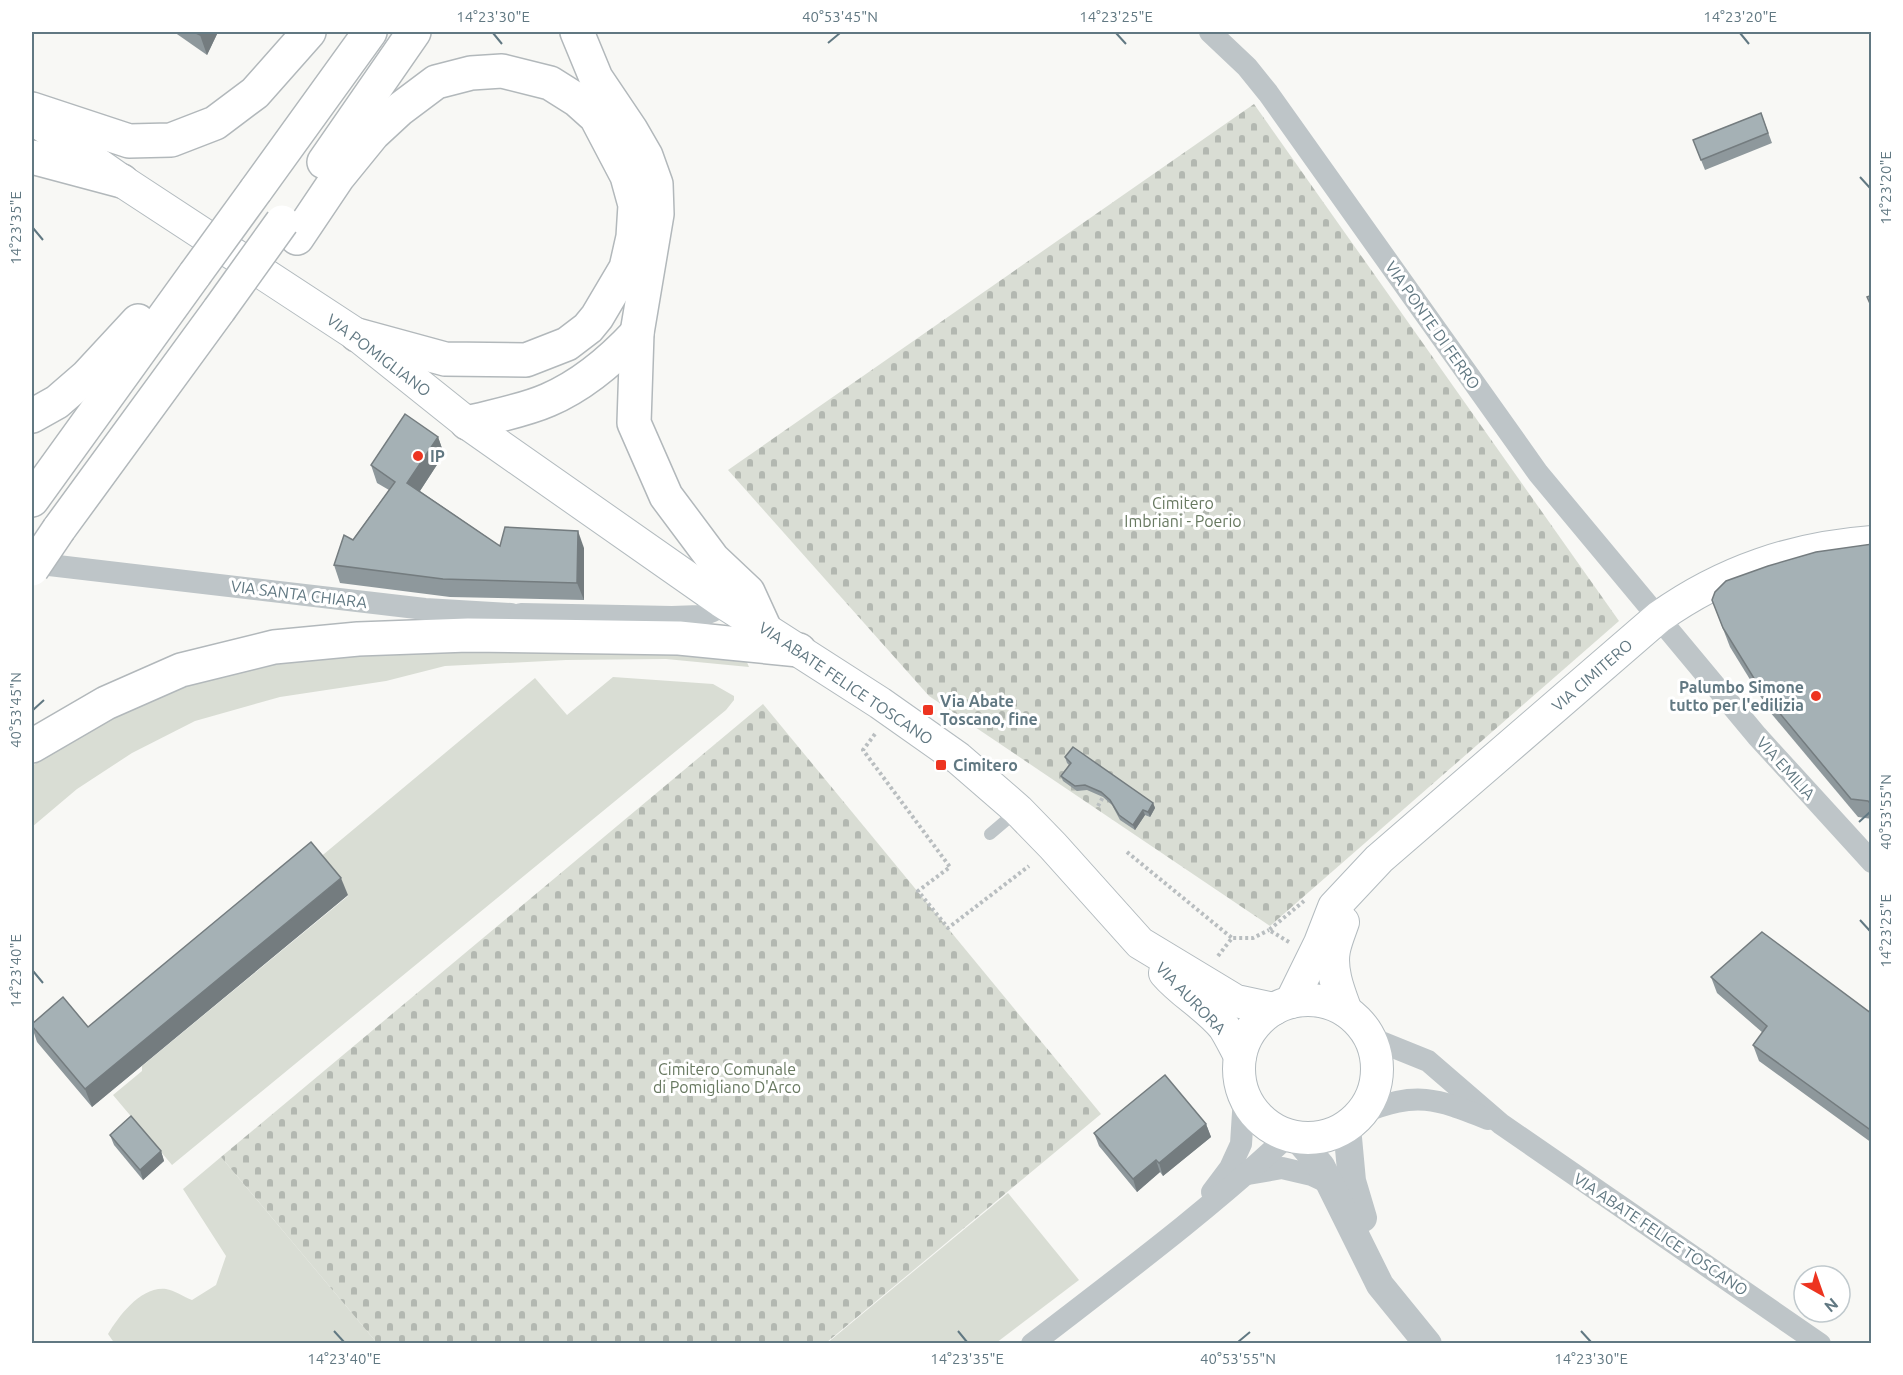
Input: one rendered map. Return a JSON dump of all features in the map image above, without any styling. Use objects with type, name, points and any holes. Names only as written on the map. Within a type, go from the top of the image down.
[{"type":"highway","points":[[32,109],[129,141],[171,140],[215,123],[255,93],[309,32]]},
{"type":"highway","points":[[32,500],[370,32]]},
{"type":"highway","points":[[32,569],[93,481],[164,416],[227,316],[289,230],[414,32]]},
{"type":"highway","points":[[577,32],[596,78],[632,130],[646,156],[656,184],[657,214],[637,333],[634,423],[650,464],[666,496],[713,559],[748,592],[764,627]]},
{"type":"highway","points":[[289,230],[338,177],[373,134],[400,109],[436,82],[471,73],[502,71],[550,83],[577,100],[596,117],[627,176],[635,205],[633,237],[626,268],[588,328],[567,344],[526,360],[445,358],[357,335]]},
{"type":"highway","points":[[32,157],[122,182]]},
{"type":"highway","points":[[32,416],[57,402],[87,376],[151,307],[195,274]]},
{"type":"highway","points":[[467,423],[547,400],[579,385],[616,356],[637,333]]},
{"type":"highway","points":[[32,746],[106,703],[181,670],[274,647],[358,639],[468,635],[679,638],[799,650]]},
{"type":"main road","name":"VIA POMIGLIANO","points":[[32,118],[122,182],[357,335],[467,423],[722,601]]},
{"type":"main road","name":"VIA CIMITERO","points":[[1282,1005],[1320,943],[1334,907],[1379,859],[1659,617],[1687,597],[1731,574],[1779,557],[1845,544],[1872,542]]},
{"type":"main road","name":"VIA ABATE FELICE TOSCANO","points":[[722,601],[880,703],[958,758],[1018,810],[1140,943],[1236,1000],[1282,1005]]},
{"type":"main road","points":[[1346,1011],[1335,978],[1334,951],[1354,885]]},
{"type":"main road","name":"VIA AURORA","points":[[1140,943],[1178,989],[1203,1007],[1224,1028],[1240,1056]]},
{"type":"main road","points":[[1310,999],[1329,1002],[1346,1011],[1360,1023],[1371,1038],[1378,1064],[1375,1089],[1355,1120],[1326,1137],[1293,1137],[1270,1127],[1254,1114],[1244,1096],[1239,1077],[1240,1056],[1246,1037],[1258,1021],[1282,1005],[1310,999]]},
{"type":"street","name":"VIA PONTE DI FERRO","points":[[1210,32],[1247,67],[1268,93],[1538,473],[1636,593],[1659,617]]},
{"type":"street","name":"VIA SANTA CHIARA","points":[[32,563],[425,609],[511,614],[563,636]]},
{"type":"street","points":[[511,614],[700,616],[713,611],[722,601]]},
{"type":"street","name":"VIA EMILIA","points":[[1659,617],[1757,736],[1872,861]]},
{"type":"street","name":"VIA ABATE FELICE TOSCANO","points":[[1371,1038],[1428,1061],[1501,1124],[1820,1344]]},
{"type":"street","points":[[1190,1222],[1230,1168],[1241,1144],[1244,1096]]},
{"type":"street","name":"VIA ABATE FELICE TOSCANO","points":[[1355,1120],[1389,1102],[1409,1099],[1434,1100],[1501,1124]]},
{"type":"street","points":[[1355,1120],[1352,1181],[1365,1225],[1364,1250]]},
{"type":"street","points":[[1032,1344],[1190,1222],[1293,1137],[1321,1166],[1380,1285],[1428,1344]]},
{"type":"street","points":[[1248,1174],[1282,1168],[1312,1175],[1331,1184]]},
{"type":"lane","points":[[990,834],[1018,810]]},
{"type":"path","points":[[863,750],[950,867],[918,891],[948,928],[1029,866]]},
{"type":"path","points":[[1098,806],[1103,797]]},
{"type":"path","points":[[1127,852],[1232,938],[1253,938],[1269,930]]},
{"type":"path","points":[[1215,959],[1232,938]]},
{"type":"green space","name":"Cimitero Imbriani - Poerio","points":[[1254,104],[1619,621],[1270,926],[929,696],[728,470]]},
{"type":"green space","points":[[397,653],[681,653],[746,660],[749,667],[666,659],[566,660],[445,666],[386,681],[280,697],[195,721],[132,753],[77,789],[32,827],[32,766],[116,715],[175,690],[237,670],[285,660]]},
{"type":"green space","points":[[613,677],[713,684],[734,696],[734,700],[726,710],[172,1165],[113,1095],[142,1071],[142,1066],[348,896],[318,859],[535,678],[567,715]]},
{"type":"green space","name":"Cimitero Comunale di Pomigliano D'Arco","points":[[763,704],[1101,1114],[826,1343],[377,1343],[221,1157]]},
{"type":"green space","points":[[221,1157],[377,1343],[115,1344],[108,1334],[125,1311],[148,1292],[166,1289],[192,1300],[216,1285],[226,1256],[183,1189]]},
{"type":"green space","points":[[1008,1193],[1079,1280],[996,1343],[826,1344]]},
{"type":"building","points":[[1761,113],[1768,133],[1701,160],[1693,140]]},
{"type":"building","points":[[1872,295],[1872,308],[1867,297]]},
{"type":"building","points":[[405,414],[438,437],[407,483],[500,546],[505,527],[578,531],[577,583],[443,579],[334,565],[344,535],[353,540],[395,482],[371,465]]},
{"type":"building","name":"Palumbo Simone tutto per l'edilizia","points":[[1872,544],[1872,805],[1868,801],[1851,799],[1763,693],[1723,628],[1712,600],[1715,592],[1726,581],[1768,566],[1816,552]]},
{"type":"building","points":[[1073,747],[1153,803],[1148,812],[1143,810],[1133,825],[1119,815],[1110,800],[1101,792],[1085,785],[1075,786],[1061,776],[1071,763],[1065,757]]},
{"type":"building","points":[[311,842],[341,878],[85,1089],[32,1024],[63,997],[88,1027]]},
{"type":"building","points":[[1762,932],[1872,1014],[1872,1131],[1753,1045],[1767,1026],[1711,977]]},
{"type":"building","points":[[1165,1075],[1206,1124],[1159,1163],[1156,1160],[1133,1179],[1094,1133]]},
{"type":"building","points":[[131,1116],[161,1151],[140,1170],[110,1135]]},
{"type":"place","name":"IP","points":[[418,456]]},
{"type":"place","name":"Palumbo Simone tutto per l'edilizia","points":[[1816,696]]},
{"type":"place","name":"Via Abate Toscano, fine","points":[[928,710]]},
{"type":"place","name":"Cimitero","points":[[941,765]]}]
